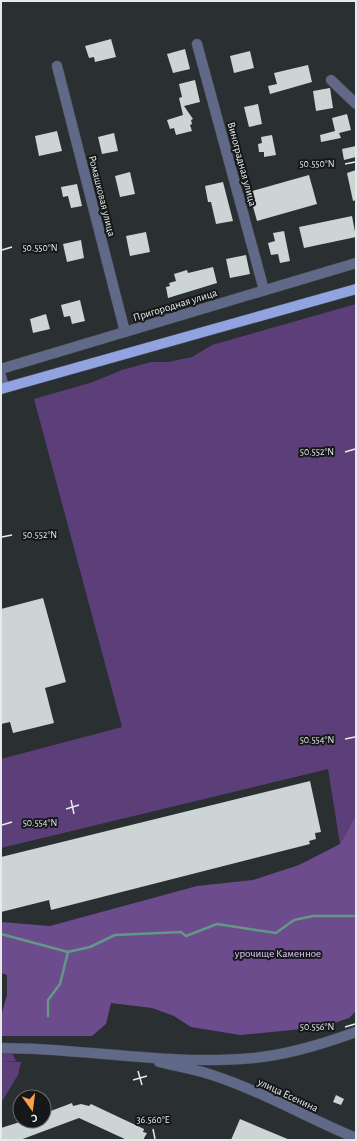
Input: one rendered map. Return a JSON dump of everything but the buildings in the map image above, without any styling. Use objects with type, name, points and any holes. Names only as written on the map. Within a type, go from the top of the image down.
[{"type":"main road","points":[[3,388],[356,289]]},
{"type":"street","name":"Виноградная улица","points":[[197,44],[264,290]]},
{"type":"street","name":"Ромашковая улица","points":[[57,66],[125,332]]},
{"type":"street","points":[[331,80],[356,104]]},
{"type":"street","name":"Пригородная улица","points":[[1,369],[356,263]]},
{"type":"street","points":[[1,376],[3,388]]},
{"type":"street","name":"улица Есенина","points":[[1,1048],[141,1058],[253,1058],[297,1050],[356,1032]]},
{"type":"street","name":"улица Есенина","points":[[141,1058],[210,1074],[263,1095],[327,1126],[356,1138]]},
{"type":"street","points":[[210,1074],[213,1059]]},
{"type":"shaded area","points":[[356,304],[356,815],[340,844],[328,769],[1,848],[1,759],[122,727],[34,399],[93,382],[122,370],[151,362],[168,362],[192,357],[212,345]]},
{"type":"shaded area","points":[[1,1052],[12,1053],[16,1061],[1,1061]]},
{"type":"shaded area","points":[[1,1061],[21,1062],[18,1075],[1,1103]]},
{"type":"green space","name":"урочище Каменное","points":[[356,815],[356,1011],[349,1018],[322,1027],[240,1035],[191,1027],[174,1016],[152,1008],[111,1003],[106,1024],[92,1036],[2,1036],[1,1016],[7,995],[7,975],[1,973],[1,922],[50,926],[197,886],[253,880],[299,865],[340,844]]},
{"type":"waterway","points":[[1,934],[68,952],[90,947],[115,935],[181,932],[186,936],[217,924],[276,933],[294,920],[313,916],[356,916]]},
{"type":"waterway","points":[[48,1016],[48,1000],[60,984],[68,952]]}]
